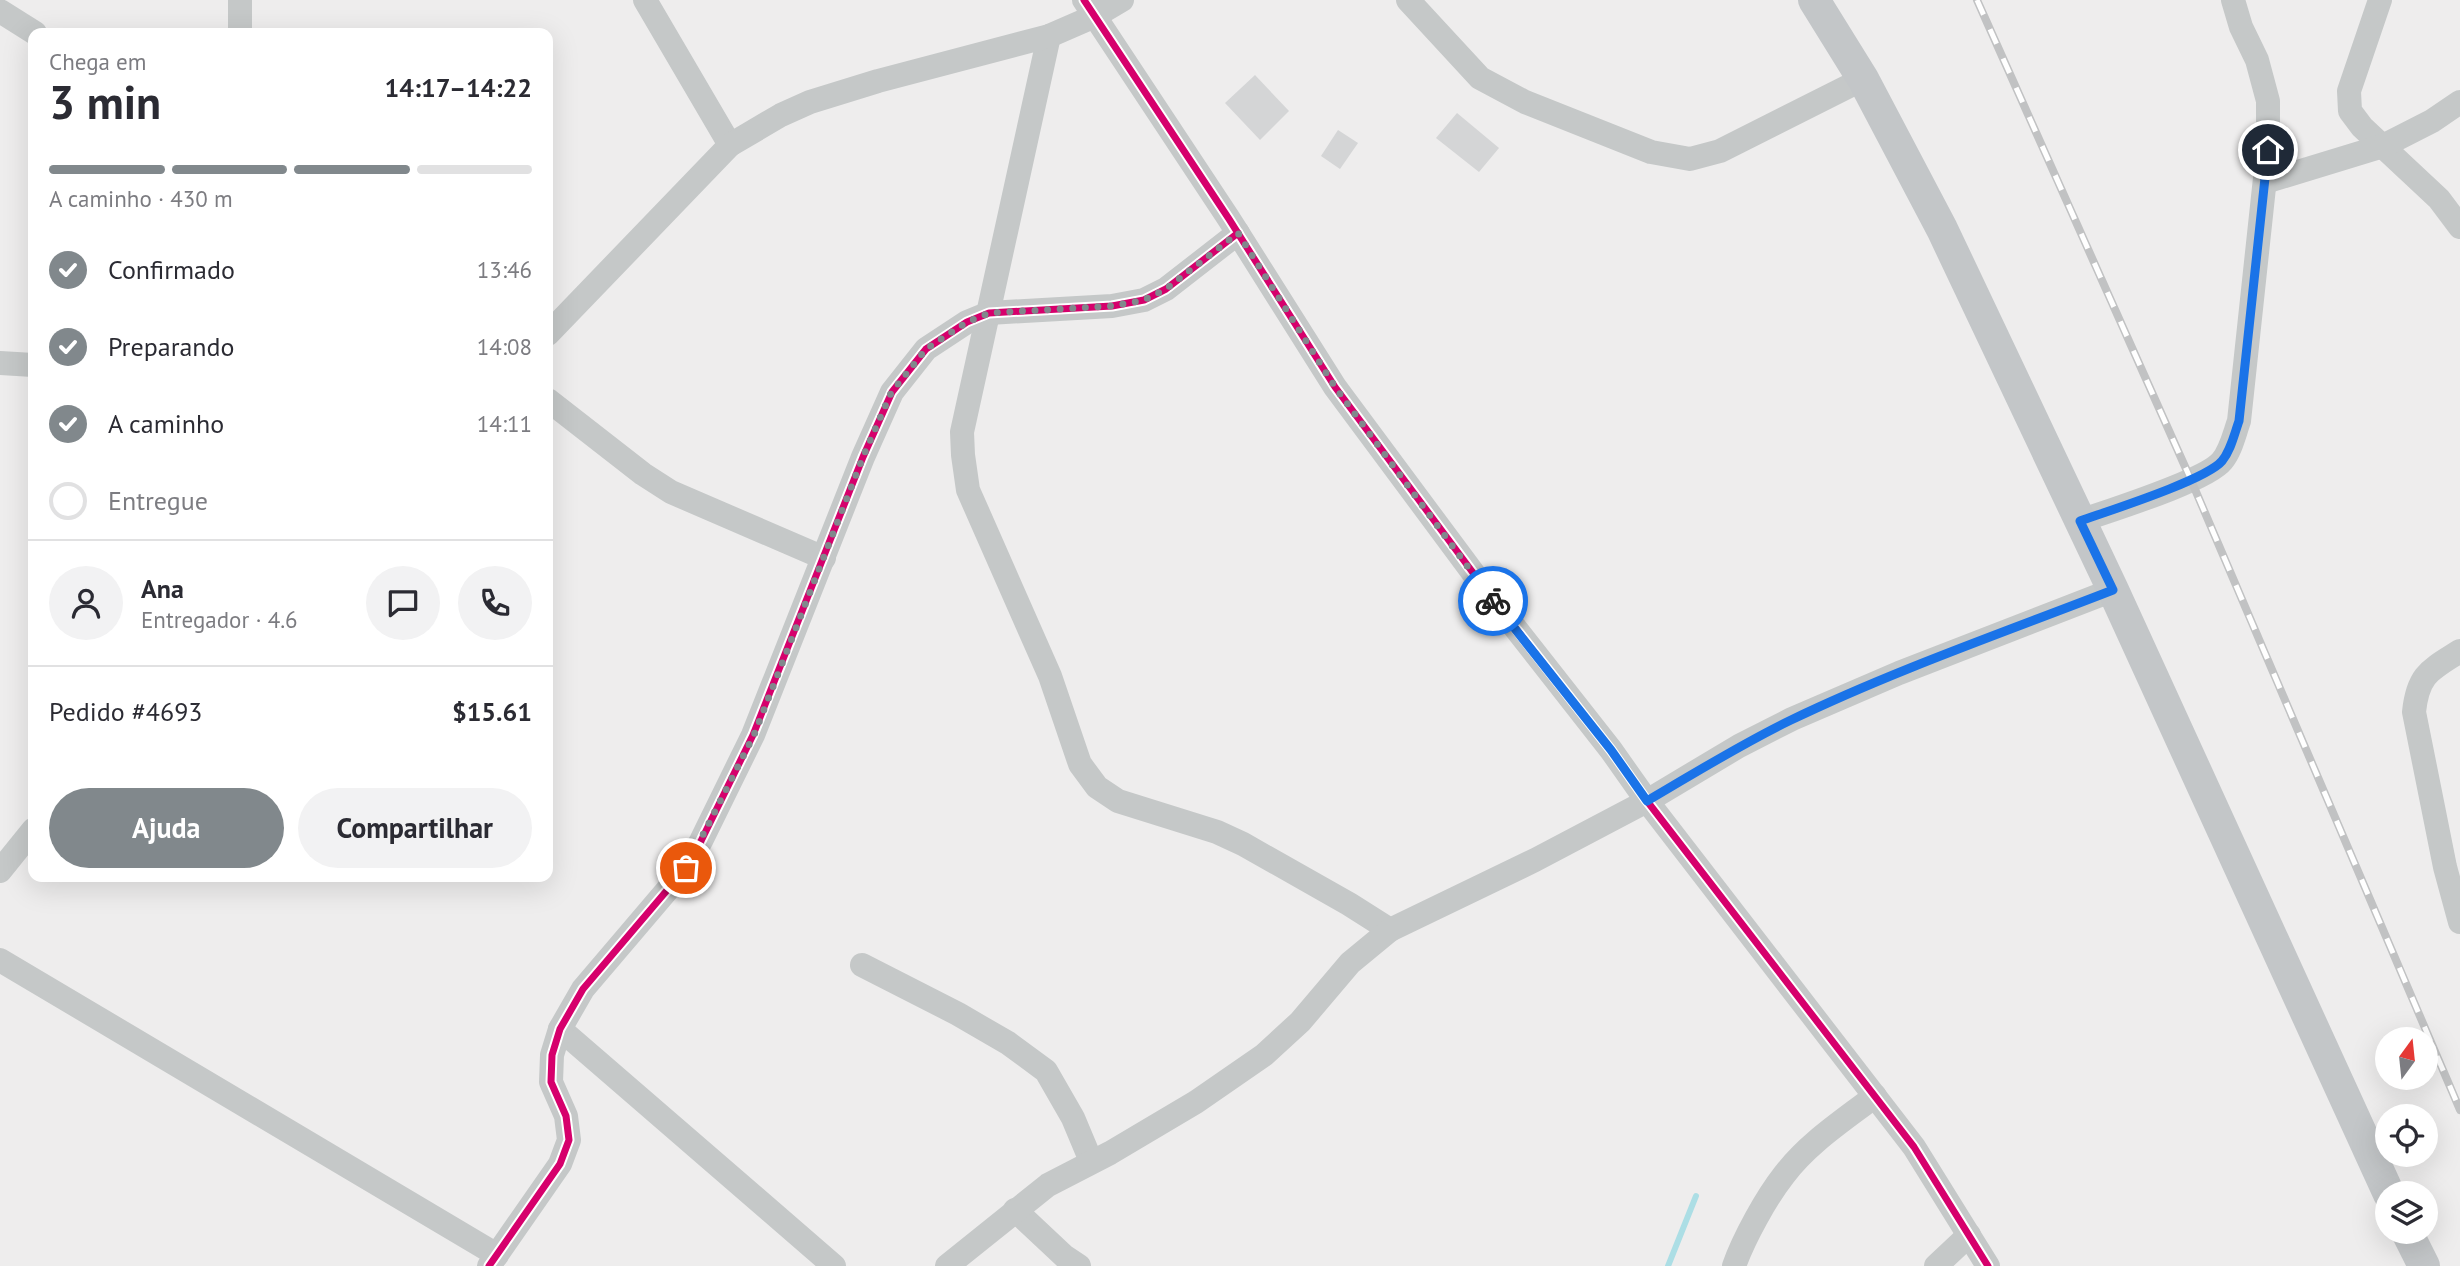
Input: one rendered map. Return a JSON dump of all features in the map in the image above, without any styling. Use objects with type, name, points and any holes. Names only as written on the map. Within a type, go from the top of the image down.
[{"type":"main road","points":[[1814,0],[1863,79],[1942,229],[2113,590],[2383,1181]]},
{"type":"main road","points":[[2413,1244],[2424,1266]]},
{"type":"street","points":[[240,0],[240,28]]},
{"type":"street","points":[[645,0],[730,145]]},
{"type":"street","points":[[553,329],[730,145],[781,115],[810,102],[878,81],[1049,36],[1090,8],[1122,0]]},
{"type":"street","points":[[1408,0],[1480,78],[1525,102],[1651,152],[1690,159],[1720,151],[1863,79]]},
{"type":"street","points":[[2080,521],[2191,480],[2221,463],[2231,446],[2239,421],[2265,182],[2268,101],[2257,60],[2241,27],[2233,0]]},
{"type":"street","points":[[2380,0],[2349,91],[2350,111],[2362,127],[2439,199],[2460,227]]},
{"type":"street","points":[[1090,8],[1238,233],[1335,387],[1491,597],[1914,1147],[1988,1266]]},
{"type":"street","points":[[0,11],[28,29]]},
{"type":"street","points":[[1049,36],[962,432],[968,490],[1050,676],[1080,764],[1097,787],[1118,801],[1217,832],[1243,844],[1390,930]]},
{"type":"street","points":[[2265,182],[2383,146],[2432,121],[2460,102]]},
{"type":"street","points":[[0,960],[493,1260],[560,1164],[569,1140],[566,1116],[551,1083],[552,1055],[560,1029],[583,989],[691,859],[754,735],[863,457],[891,393],[926,349],[967,322],[989,313],[1112,306],[1144,300],[1166,289],[1238,233]]},
{"type":"street","points":[[0,363],[28,365]]},
{"type":"street","points":[[553,404],[643,474],[671,492],[824,558]]},
{"type":"street","points":[[947,1266],[1048,1185],[1110,1153],[1196,1102],[1264,1055],[1300,1022],[1350,963],[1390,930],[1535,860],[1793,719],[1899,673],[2113,590]]},
{"type":"street","points":[[2460,651],[2426,674],[2416,691],[2414,712],[2445,867],[2460,922]]},
{"type":"street","points":[[0,871],[28,836]]},
{"type":"street","points":[[862,965],[1008,1043],[1046,1071],[1073,1118],[1091,1161]]},
{"type":"street","points":[[560,1029],[834,1266]]},
{"type":"street","points":[[1734,1266],[1740,1250],[1784,1175],[1812,1145],[1875,1096]]},
{"type":"street","points":[[1015,1210],[1064,1256],[1079,1266]]},
{"type":"street","points":[[1936,1266],[1969,1235]]},
{"type":"building","points":[[1255,75],[1289,111],[1260,140],[1225,103]]},
{"type":"building","points":[[1457,113],[1499,148],[1479,172],[1436,138]]},
{"type":"building","points":[[1338,130],[1358,143],[1340,169],[1321,156]]},
{"type":"waterway","points":[[1668,1266],[1696,1196]]},
{"type":"railway","points":[[1977,0],[2191,480],[2460,1110]]},
{"type":"cycle path","points":[[1084,0],[1229,219],[1335,387],[1491,597],[1914,1147],[1988,1266]]},
{"type":"cycle path","points":[[489,1266],[560,1164],[569,1140],[566,1116],[551,1082],[552,1055],[560,1029],[583,989],[686,868],[701,841],[753,735],[863,457],[892,392],[926,349],[967,322],[989,313],[1112,306],[1144,300],[1166,289],[1238,233]]},
{"type":"way so far","points":[[686,868],[754,735],[863,457],[891,393],[926,349],[967,322],[989,313],[1112,306],[1144,300],[1166,289],[1238,233],[1335,387],[1493,601]]},
{"type":"route","points":[[1493,601],[1611,750],[1647,801],[1740,746],[1793,719],[1899,673],[2113,590],[2080,521],[2191,480],[2221,463],[2231,446],[2239,421],[2268,150]]}]
